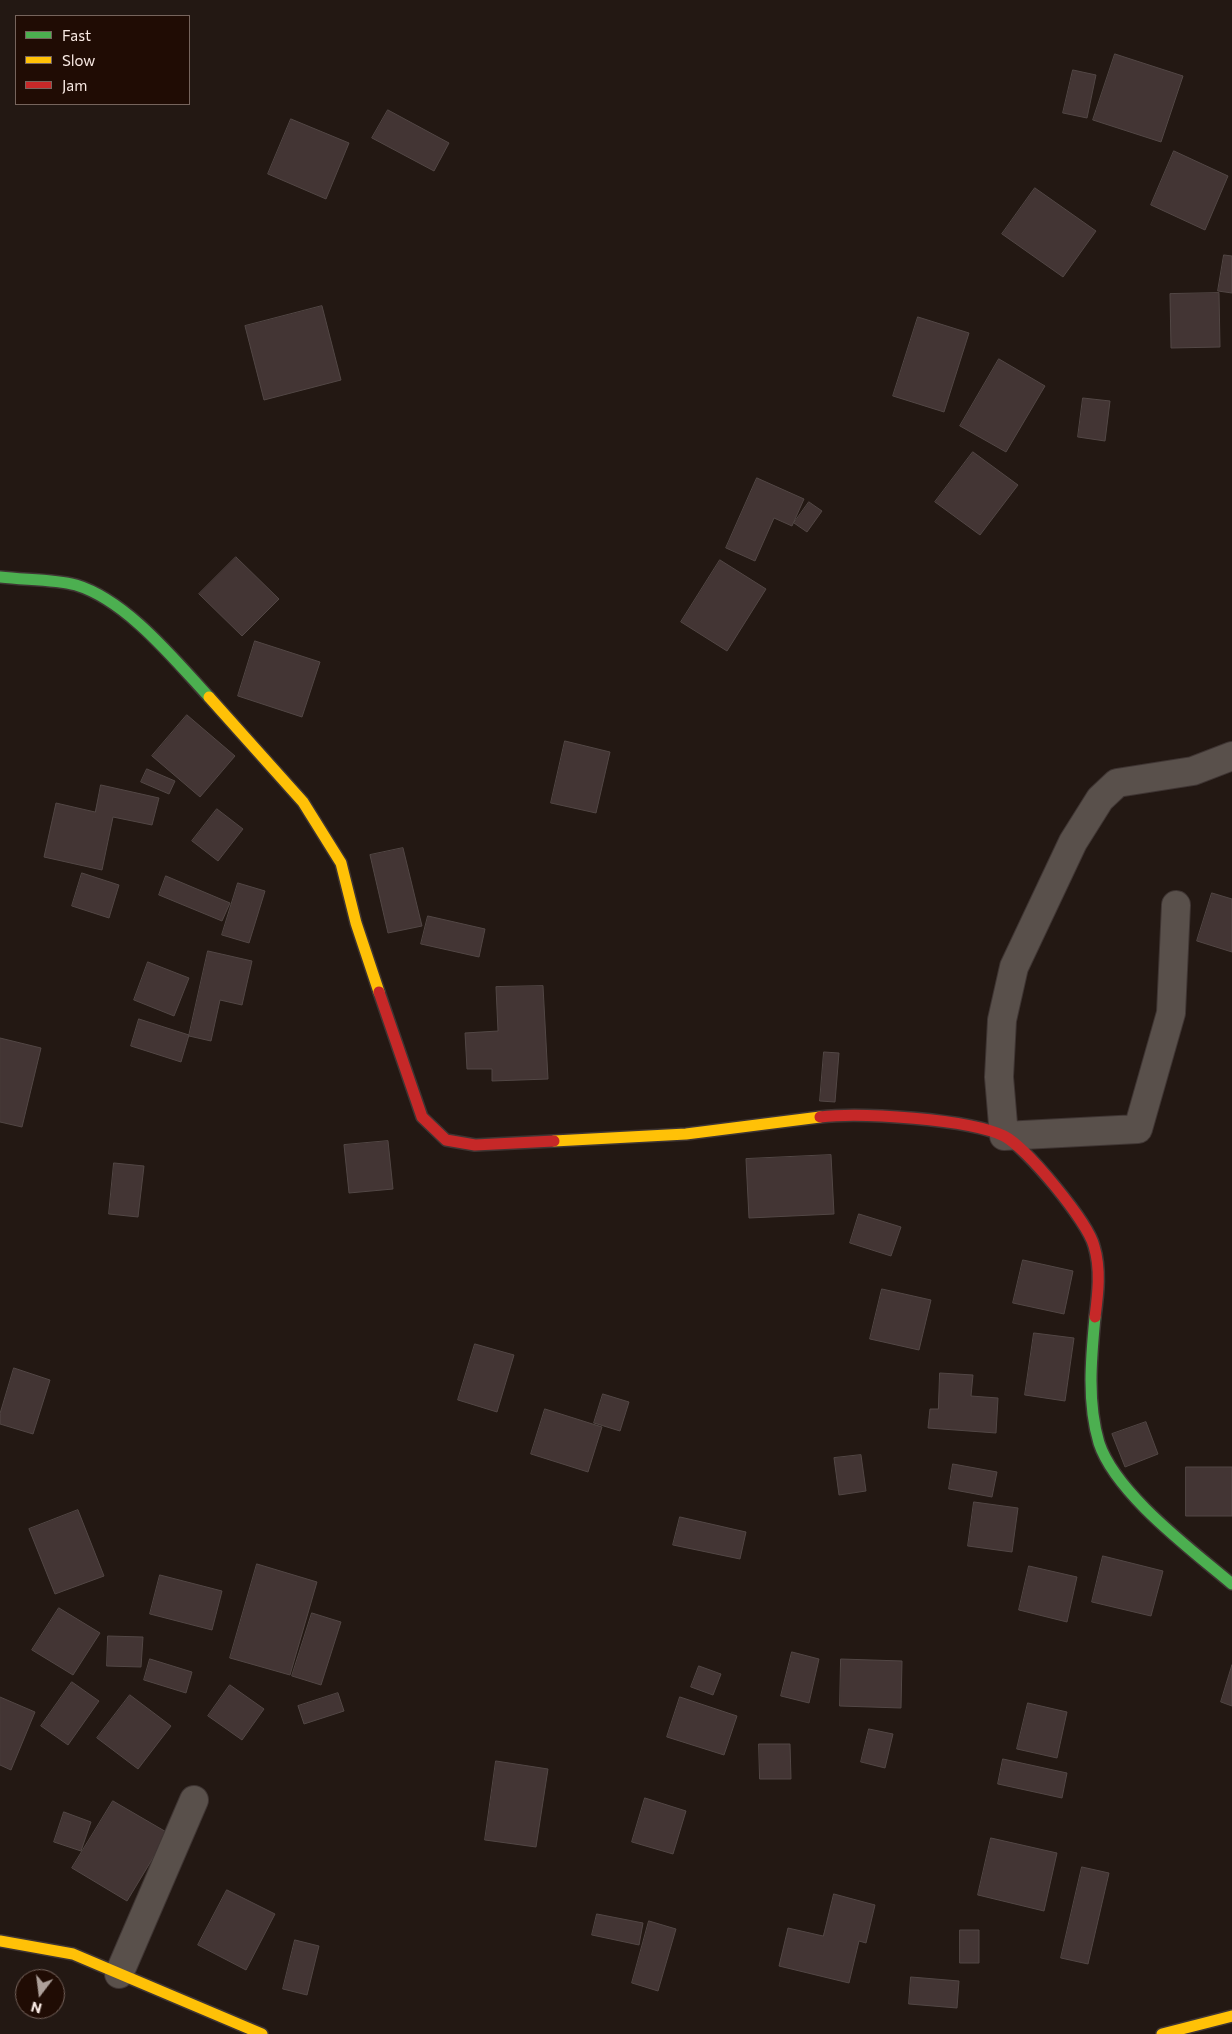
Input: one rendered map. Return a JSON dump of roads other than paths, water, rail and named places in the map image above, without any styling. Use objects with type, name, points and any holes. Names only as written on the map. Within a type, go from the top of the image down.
[{"type":"street","points":[[0,577],[76,585],[103,596],[133,618],[196,682],[303,802],[340,863],[356,923],[422,1116],[446,1140],[475,1145],[518,1144],[686,1134],[845,1114],[961,1124],[1004,1136],[1138,1129],[1171,1013],[1176,905]]},
{"type":"street","points":[[1232,756],[1193,771],[1117,783],[1100,799],[1073,842],[1014,967],[1002,1020],[998,1077],[1004,1136],[1030,1156],[1090,1233],[1096,1246],[1097,1290],[1090,1382],[1093,1416],[1105,1457],[1126,1485],[1179,1539],[1232,1584]]},
{"type":"street","points":[[119,1974],[194,1800]]},
{"type":"street","points":[[0,1941],[73,1954],[262,2034]]},
{"type":"street","points":[[1162,2034],[1232,2016]]}]
